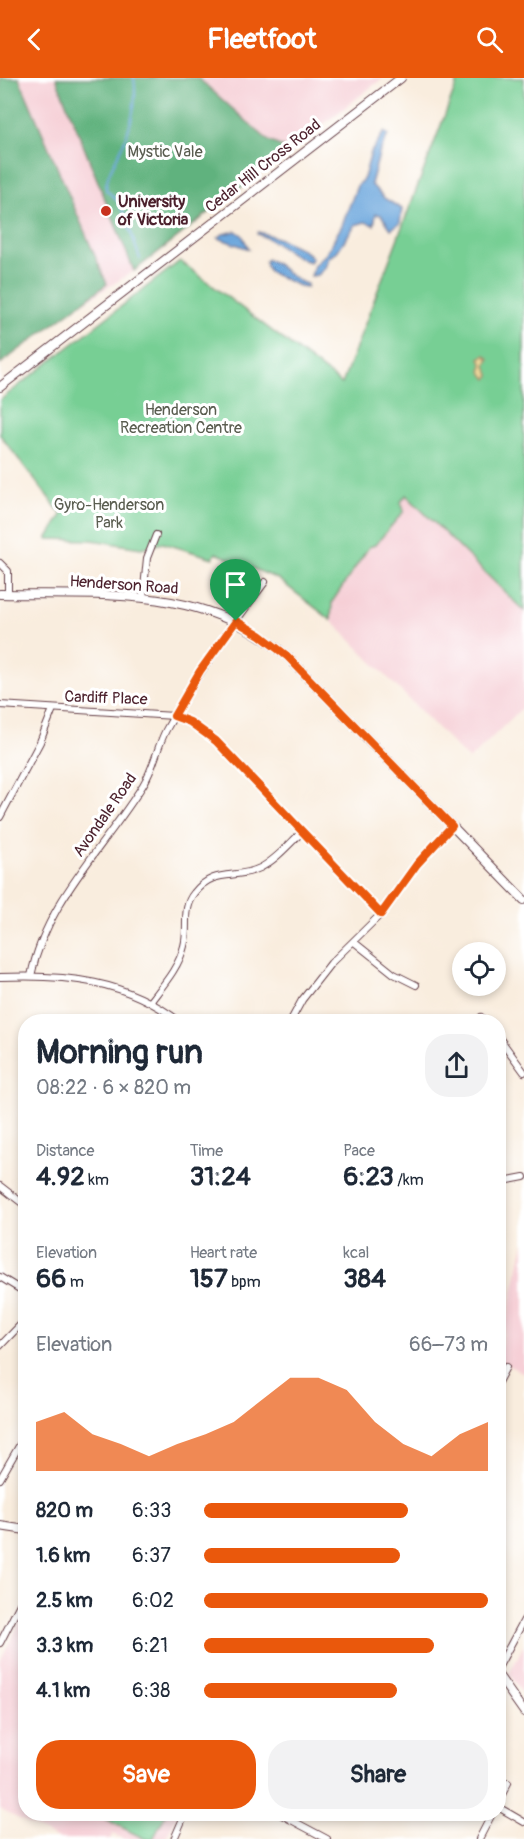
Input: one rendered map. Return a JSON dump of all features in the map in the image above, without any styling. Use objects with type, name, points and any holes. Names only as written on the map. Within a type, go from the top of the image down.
[{"type":"main road","name":"Cedar Hill Cross Road","points":[[0,387],[401,78]]},
{"type":"main road","name":"Henderson Road","points":[[4,594],[143,598],[196,606],[236,621],[260,635],[287,656],[524,900]]},
{"type":"main road","points":[[0,1526],[18,1529]]},
{"type":"main road","points":[[506,1686],[524,1712]]},
{"type":"street","points":[[143,598],[147,558],[156,535]]},
{"type":"street","points":[[0,563],[8,571],[4,594]]},
{"type":"street","name":"Avondale Road","points":[[31,976],[36,952],[46,927],[143,785],[174,716],[200,671],[265,582]]},
{"type":"street","name":"Cardiff Place","points":[[0,705],[174,716],[190,722],[216,741],[381,914]]},
{"type":"street","points":[[0,817],[40,742],[53,709]]},
{"type":"street","points":[[294,1014],[302,1000],[332,963],[381,914],[417,864],[452,826]]},
{"type":"street","points":[[151,1001],[182,953],[187,934],[186,913],[192,895],[211,878],[251,872],[266,865],[302,832]]},
{"type":"street","points":[[354,942],[394,974],[416,986]]},
{"type":"street","points":[[0,977],[31,976],[84,980],[151,1001],[169,1014]]},
{"type":"street","points":[[506,1047],[524,1072]]},
{"type":"street","points":[[506,1181],[524,1178]]},
{"type":"street","points":[[0,1186],[18,1200]]},
{"type":"street","points":[[0,1277],[18,1286]]},
{"type":"street","points":[[0,1346],[18,1327]]},
{"type":"street","points":[[0,1479],[18,1448]]},
{"type":"street","points":[[0,1643],[18,1608]]},
{"type":"street","points":[[506,1653],[524,1620]]},
{"type":"street","points":[[506,1787],[508,1783]]},
{"type":"street","points":[[506,1812],[524,1822]]},
{"type":"street","points":[[174,1839],[182,1821]]},
{"type":"street","points":[[293,1821],[327,1839]]},
{"type":"street","points":[[479,1839],[487,1821]]},
{"type":"shaded area","name":"University of Victoria","points":[[0,78],[383,78],[134,271],[45,327]]},
{"type":"shaded area","points":[[406,495],[524,611],[524,706],[469,760],[331,620],[332,602]]},
{"type":"shaded area","points":[[524,1243],[524,1374],[506,1364],[506,1323]]},
{"type":"shaded area","points":[[18,1626],[18,1818],[0,1809],[0,1661]]},
{"type":"shaded area","points":[[524,1645],[524,1695],[509,1674]]},
{"type":"shaded area","points":[[23,1821],[174,1821],[165,1839],[124,1839],[113,1834],[110,1839],[58,1839]]},
{"type":"green space","points":[[0,78],[19,78],[107,284],[0,364]]},
{"type":"green space","name":"Mystic Vale","points":[[56,78],[198,78],[269,141],[289,150],[134,271]]},
{"type":"green space","points":[[459,78],[524,78],[524,611],[406,495],[401,502],[404,511],[375,545],[369,547],[332,602],[331,620],[278,579],[216,553],[213,558],[163,543],[141,548],[92,540],[47,539],[62,515],[0,435],[0,400],[180,261],[342,384]]},
{"type":"green space","points":[[109,1821],[162,1821],[153,1839],[145,1839]]},
{"type":"sand","points":[[485,355],[489,359],[486,366],[490,375],[487,379],[481,371],[483,366],[480,358]]},
{"type":"water","points":[[384,132],[388,135],[380,151],[371,184],[384,198],[402,209],[400,223],[391,229],[381,215],[376,214],[374,225],[365,222],[355,225],[336,253],[329,257],[325,268],[318,275],[311,276],[314,265],[326,254],[342,225],[357,186],[364,178],[371,152]]},
{"type":"water","points":[[236,231],[242,235],[249,249],[218,238],[223,234]]},
{"type":"water","points":[[258,232],[305,251],[312,259],[310,262],[303,260],[257,234]]},
{"type":"water","points":[[267,259],[297,280],[307,284],[307,287],[299,286],[269,272],[265,262]]},
{"type":"waterway","points":[[134,78],[135,97],[130,125],[109,174],[106,190],[117,200],[125,215],[140,259]]},
{"type":"place","name":"University of Victoria","points":[[106,211]]},
{"type":"route","points":[[236,621],[260,635],[287,656],[452,826],[417,864],[381,914],[216,741],[190,722],[174,716],[200,671],[236,621]]},
{"type":"park label","name":"Henderson Recreation Centre","points":[[181,419]]},
{"type":"park label","name":"Gyro-Henderson Park","points":[[109,514]]}]
